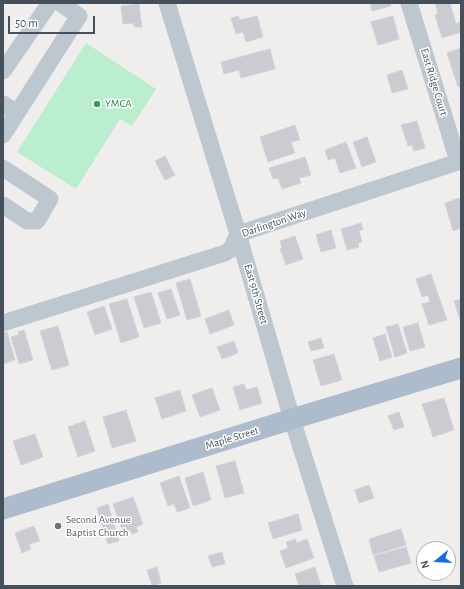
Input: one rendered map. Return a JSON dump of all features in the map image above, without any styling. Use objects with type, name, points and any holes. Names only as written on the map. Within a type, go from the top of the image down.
[{"type":"main road","name":"Maple Street","points":[[3,509],[461,368]]},
{"type":"street","points":[[3,71],[50,3]]},
{"type":"street","points":[[3,135],[10,109],[79,16],[60,3]]},
{"type":"street","name":"East 9th Street","points":[[167,3],[238,234],[292,419],[345,586]]},
{"type":"street","name":"East Ridge Court","points":[[409,3],[460,161]]},
{"type":"street","name":"Darlington Way","points":[[3,323],[225,253],[231,249],[238,234],[460,161]]},
{"type":"street","points":[[3,168],[50,198],[37,221],[27,221],[3,205]]},
{"type":"green space","name":"YMCA","points":[[86,43],[156,89],[132,126],[120,119],[76,189],[17,152]]},
{"type":"building","points":[[370,3],[390,3],[391,6],[372,11]]},
{"type":"building","points":[[435,3],[450,3],[456,24],[460,22],[461,32],[442,38],[435,15],[438,14]]},
{"type":"building","points":[[139,4],[142,27],[134,27],[134,23],[123,24],[121,6]]},
{"type":"building","points":[[238,16],[240,20],[257,16],[263,37],[246,42],[243,32],[236,34],[231,18]]},
{"type":"building","points":[[393,16],[399,39],[378,45],[371,22]]},
{"type":"building","points":[[461,48],[461,86],[458,87],[447,53]]},
{"type":"building","points":[[270,49],[275,69],[241,78],[239,70],[224,74],[221,62]]},
{"type":"building","points":[[402,70],[408,89],[392,93],[387,75]]},
{"type":"building","points":[[417,121],[425,148],[414,151],[412,145],[408,146],[401,125]]},
{"type":"building","points":[[295,125],[300,140],[291,142],[295,153],[268,162],[260,137]]},
{"type":"building","points":[[367,137],[376,162],[362,167],[353,142]]},
{"type":"building","points":[[346,142],[356,168],[340,173],[335,158],[328,160],[325,150]]},
{"type":"building","points":[[165,156],[175,175],[165,180],[155,161]]},
{"type":"building","points":[[305,157],[311,175],[299,178],[301,183],[282,189],[278,178],[273,179],[269,168]]},
{"type":"building","points":[[459,198],[461,204],[461,228],[453,231],[445,203]]},
{"type":"building","points":[[361,223],[363,229],[359,231],[362,242],[358,243],[359,247],[347,250],[341,229]]},
{"type":"building","points":[[331,230],[336,248],[321,252],[316,235]]},
{"type":"building","points":[[295,236],[303,259],[286,265],[280,249],[282,248],[280,241]]},
{"type":"building","points":[[431,274],[447,320],[429,325],[422,304],[430,302],[428,295],[422,297],[416,279]]},
{"type":"building","points":[[190,279],[201,316],[187,320],[176,283]]},
{"type":"building","points":[[171,289],[180,315],[167,319],[158,293]]},
{"type":"building","points":[[151,292],[161,323],[144,328],[134,297]]},
{"type":"building","points":[[127,299],[139,337],[121,343],[109,304]]},
{"type":"building","points":[[461,299],[461,323],[454,301]]},
{"type":"building","points":[[104,306],[112,329],[95,335],[87,312]]},
{"type":"building","points":[[229,310],[234,325],[210,334],[205,319]]},
{"type":"building","points":[[418,323],[425,347],[410,351],[403,327]]},
{"type":"building","points":[[398,324],[407,353],[395,357],[386,327]]},
{"type":"building","points":[[58,326],[69,365],[52,370],[40,331]]},
{"type":"building","points":[[24,330],[33,360],[19,364],[11,337],[19,335],[18,332]]},
{"type":"building","points":[[7,332],[15,360],[3,364],[3,333]]},
{"type":"building","points":[[385,334],[392,357],[380,361],[373,338]]},
{"type":"building","points":[[321,338],[324,348],[311,351],[308,342]]},
{"type":"building","points":[[234,341],[238,353],[222,359],[217,347]]},
{"type":"building","points":[[334,354],[342,380],[321,386],[313,360]]},
{"type":"building","points":[[244,384],[246,390],[257,387],[262,403],[240,410],[233,387]]},
{"type":"building","points":[[212,388],[220,410],[200,417],[192,395]]},
{"type":"building","points":[[180,390],[186,411],[162,419],[155,398]]},
{"type":"building","points":[[444,398],[454,430],[433,437],[422,404]]},
{"type":"building","points":[[126,410],[136,441],[112,448],[103,417]]},
{"type":"building","points":[[399,412],[404,427],[394,430],[388,416]]},
{"type":"building","points":[[85,421],[95,451],[78,457],[68,427]]},
{"type":"building","points":[[35,434],[43,457],[21,465],[13,441]]},
{"type":"building","points":[[235,461],[244,493],[225,498],[216,466]]},
{"type":"building","points":[[203,472],[211,500],[193,506],[185,478]]},
{"type":"building","points":[[179,476],[190,508],[177,512],[174,504],[168,506],[160,483]]},
{"type":"building","points":[[369,485],[374,498],[359,503],[355,490]]},
{"type":"building","points":[[133,497],[143,524],[136,527],[138,532],[132,534],[130,530],[123,532],[113,504]]},
{"type":"building","points":[[108,504],[119,541],[108,544],[97,508]]},
{"type":"building","points":[[298,514],[302,530],[273,539],[268,523]]},
{"type":"building","points":[[34,526],[40,541],[29,544],[31,549],[22,553],[15,533]]},
{"type":"building","points":[[401,529],[406,545],[373,555],[369,539]]},
{"type":"building","points":[[295,539],[297,543],[307,539],[314,558],[286,568],[280,551],[288,548],[286,542]]},
{"type":"building","points":[[406,547],[411,563],[379,572],[374,556]]},
{"type":"building","points":[[222,552],[225,564],[212,567],[208,556]]},
{"type":"building","points":[[157,567],[161,583],[152,586],[147,570]]},
{"type":"building","points":[[315,567],[321,586],[299,586],[295,574]]},
{"type":"place","name":"YMCA","points":[[97,104]]},
{"type":"place","name":"Second Avenue Baptist Church","points":[[58,526]]}]
